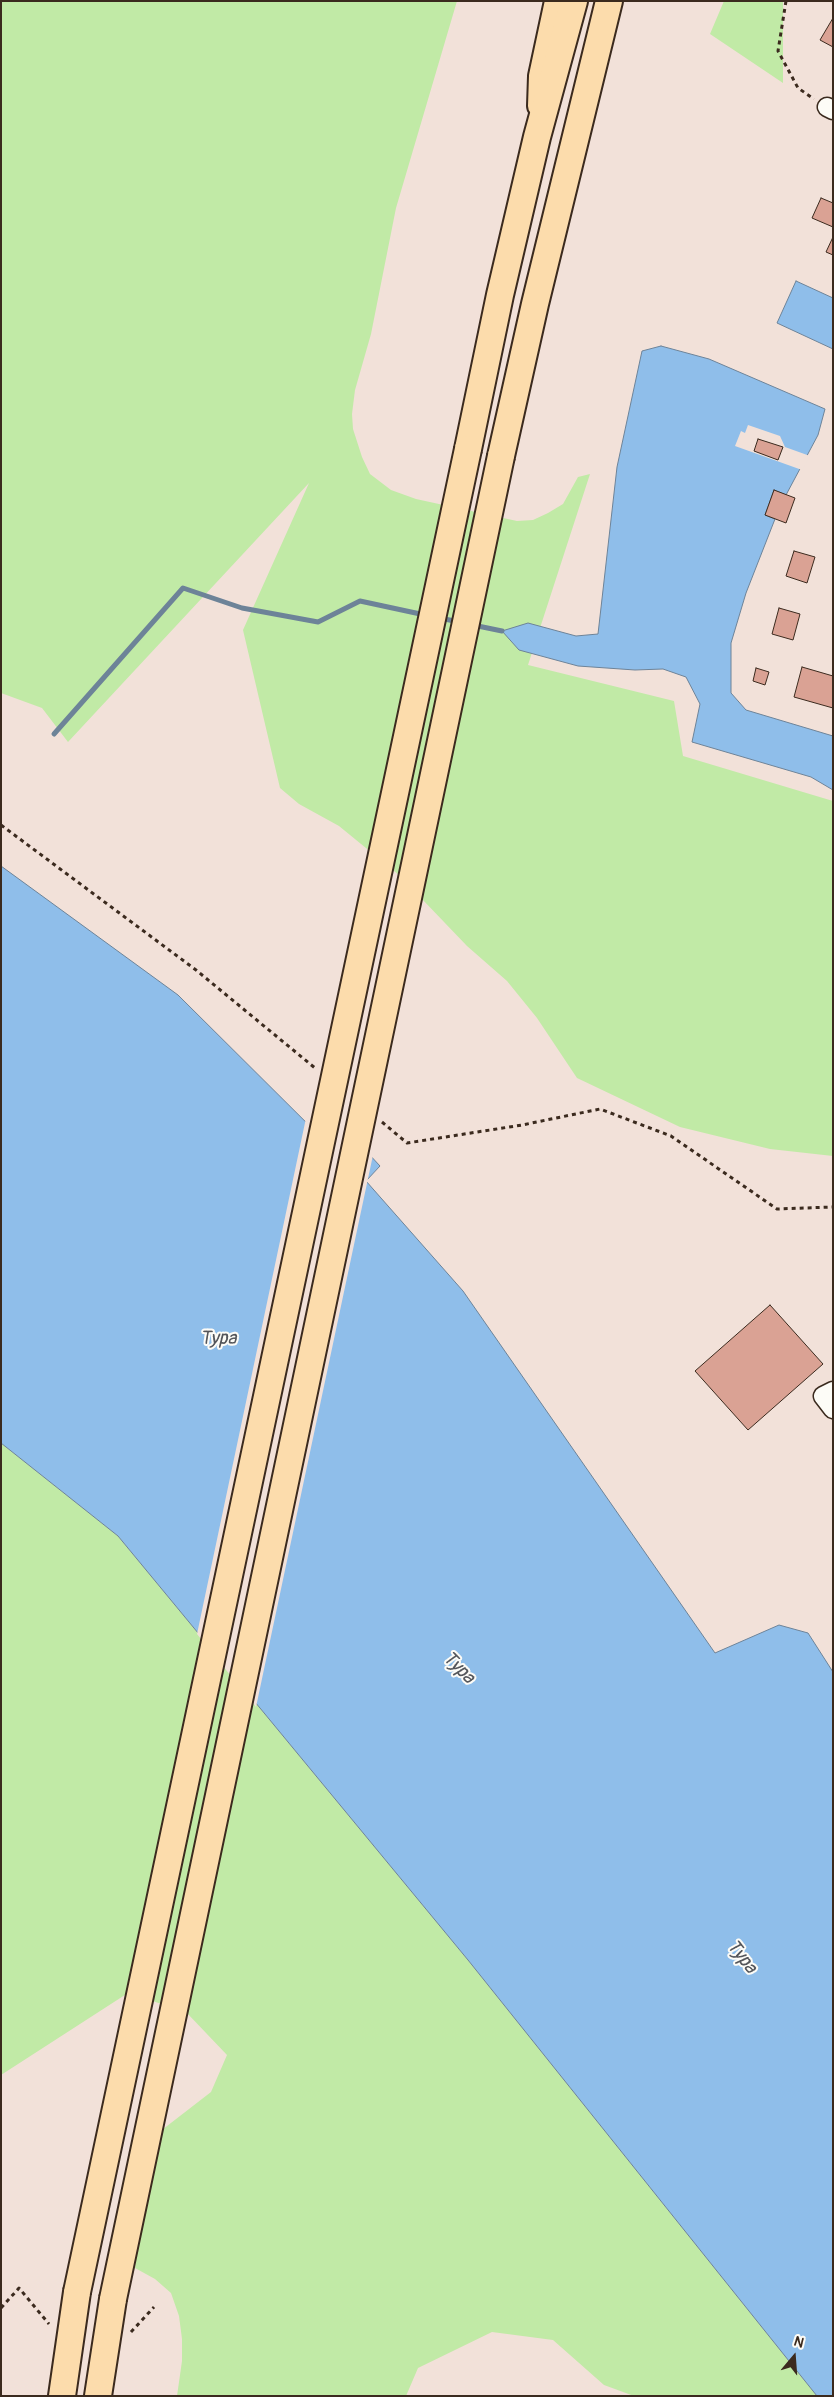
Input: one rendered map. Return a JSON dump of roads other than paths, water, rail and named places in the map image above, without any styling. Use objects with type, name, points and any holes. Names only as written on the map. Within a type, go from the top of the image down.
[{"type":"highway","points":[[62,2396],[77,2292],[500,295],[537,137],[574,1]]},
{"type":"highway","points":[[98,2396],[113,2299],[502,456],[535,304],[609,1]]},
{"type":"highway","points":[[579,125],[623,1]]},
{"type":"main road","points":[[537,137],[540,76],[556,1]]},
{"type":"lane","points":[[833,1390],[823,1396],[833,1409]]},
{"type":"water","points":[[796,281],[833,298],[833,349],[777,323]]},
{"type":"water","points":[[661,346],[709,359],[825,409],[818,435],[786,495],[774,490],[765,515],[775,519],[746,593],[731,643],[731,693],[746,710],[833,736],[833,790],[811,777],[692,742],[700,704],[686,677],[663,669],[635,670],[578,666],[519,650],[502,631],[528,623],[576,636],[598,634],[617,467],[642,351]]},
{"type":"water","name":"Тура","points":[[1,866],[178,995],[339,1155],[355,1139],[380,1166],[366,1181],[463,1291],[715,1653],[779,1625],[808,1633],[833,1672],[833,2396],[817,2396],[468,1960],[118,1536],[1,1443]]},
{"type":"waterway","points":[[54,734],[183,588],[242,608],[318,622],[360,601],[425,615]]},
{"type":"waterway","points":[[439,618],[460,622]]},
{"type":"waterway","points":[[473,625],[502,631]]}]
